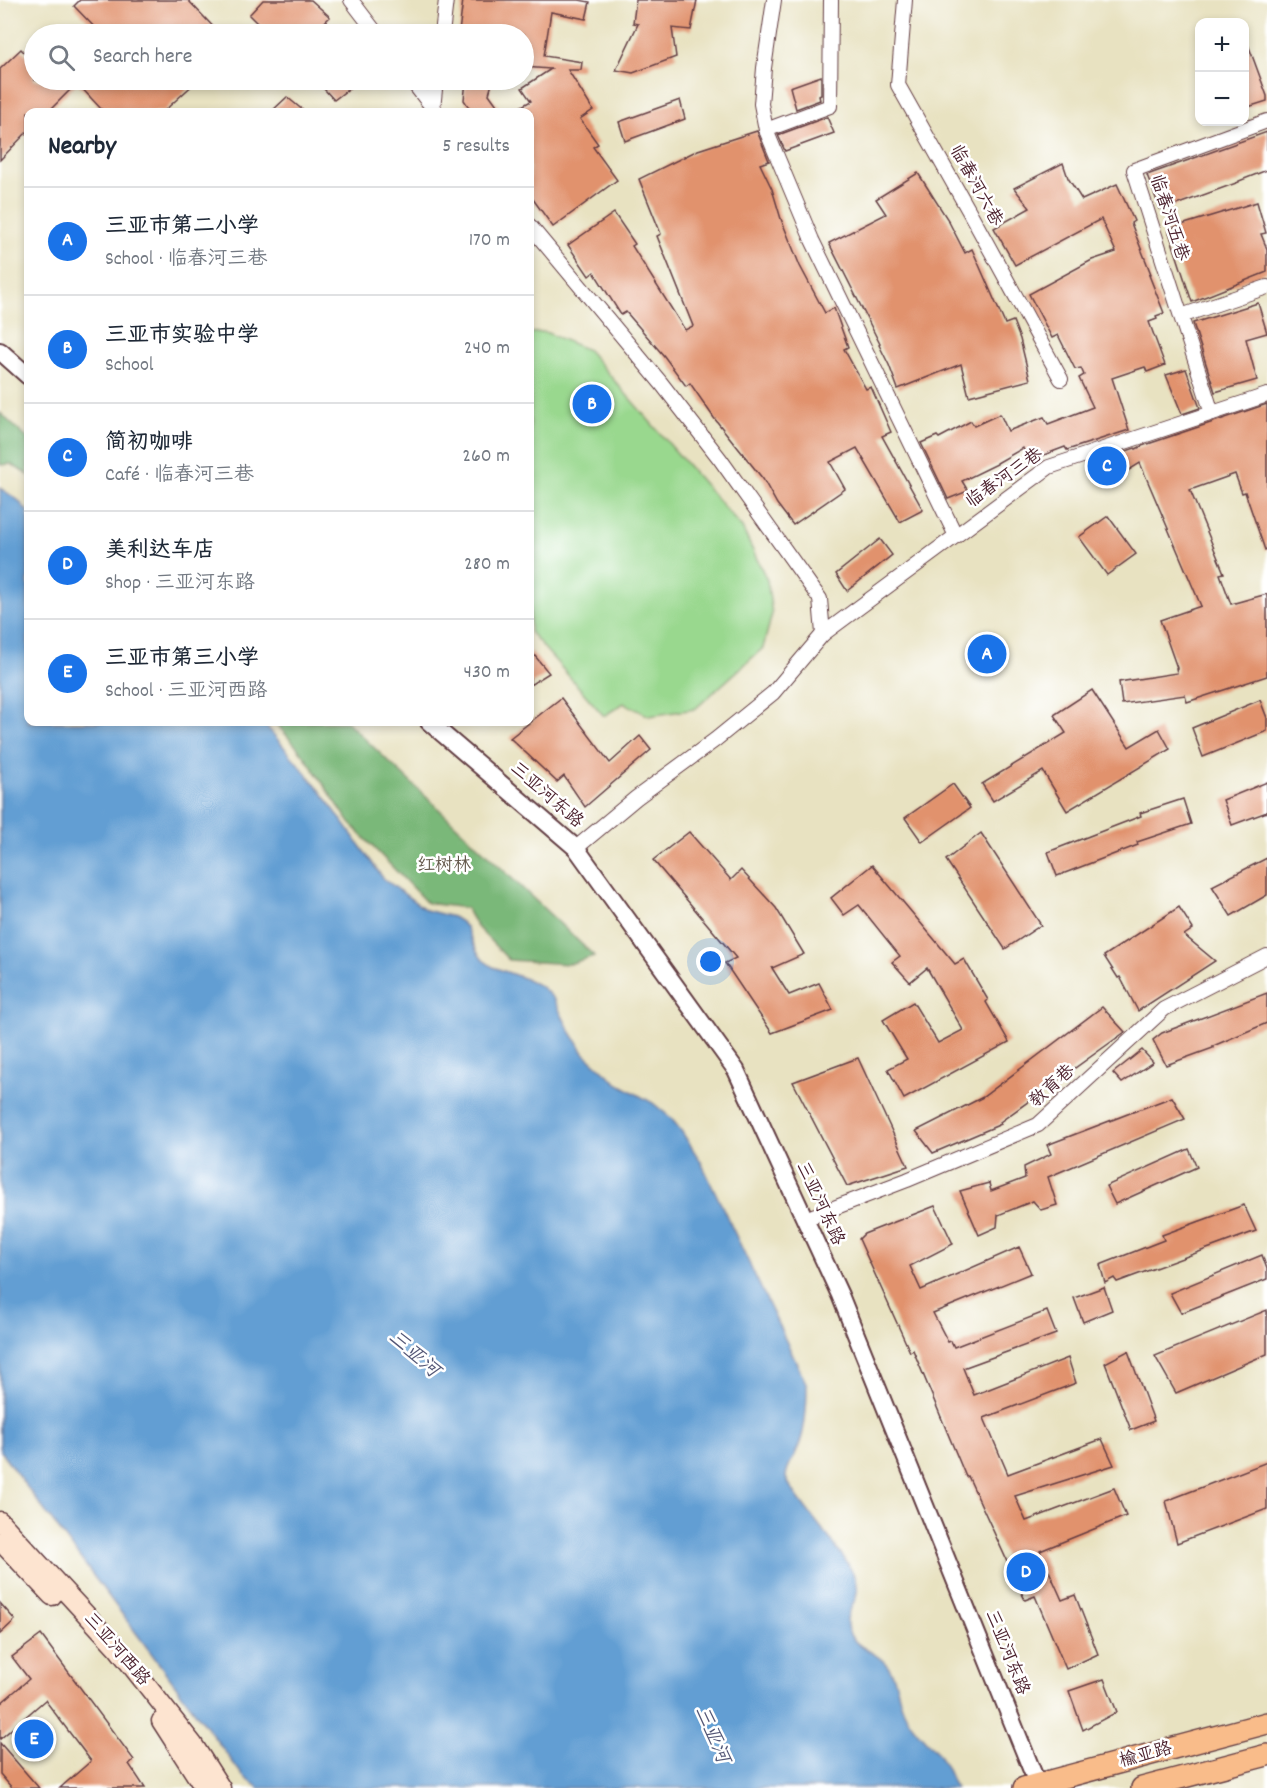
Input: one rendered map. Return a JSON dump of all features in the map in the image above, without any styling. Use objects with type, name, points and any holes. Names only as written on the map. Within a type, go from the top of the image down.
[{"type":"main road","name":"三亚河西路","points":[[0,1521],[118,1649],[193,1744],[221,1788]]},
{"type":"main road","name":"三亚河西路","points":[[0,1541],[104,1651],[154,1710],[204,1788]]},
{"type":"main road","name":"榆亚路","points":[[1034,1787],[1267,1723]]},
{"type":"main road","name":"榆亚路","points":[[1142,1788],[1267,1755]]},
{"type":"street","points":[[351,0],[369,24]]},
{"type":"street","points":[[443,24],[446,0]]},
{"type":"street","points":[[774,0],[761,104],[766,130],[812,240],[956,536]]},
{"type":"street","points":[[766,130],[830,106],[831,0]]},
{"type":"street","name":"临春河六巷","points":[[905,0],[898,85],[1061,379]]},
{"type":"street","points":[[418,90],[432,108]]},
{"type":"street","points":[[434,108],[435,90]]},
{"type":"street","name":"临春河五巷","points":[[1212,413],[1134,170],[1267,121]]},
{"type":"street","points":[[534,231],[661,383],[820,599],[823,634]]},
{"type":"street","points":[[1181,316],[1267,287]]},
{"type":"street","points":[[0,351],[24,372]]},
{"type":"street","name":"临春河三巷","points":[[576,848],[636,798],[715,740],[772,693],[823,634],[1049,466],[1267,395]]},
{"type":"street","name":"三亚河东路","points":[[434,726],[576,848],[736,1070],[840,1295],[1034,1787]]},
{"type":"street","name":"教育巷","points":[[805,1219],[907,1180],[1038,1125],[1164,1009],[1267,956]]},
{"type":"green space","points":[[545,332],[588,350],[742,528],[767,580],[772,614],[763,648],[695,709],[649,716],[624,703],[604,716],[534,637],[534,333]]},
{"type":"green space","points":[[0,413],[24,435],[24,472],[11,464],[0,465]]},
{"type":"green space","name":"红树林","points":[[278,726],[351,726],[594,956],[569,964],[509,960],[477,927],[466,908],[427,903],[350,823],[303,754]]},
{"type":"water","name":"三亚河","points":[[0,488],[18,500],[24,507],[24,726],[266,726],[320,790],[383,878],[426,910],[453,917],[461,922],[466,927],[477,952],[493,967],[529,980],[543,988],[553,998],[584,1053],[617,1083],[653,1103],[671,1118],[682,1132],[701,1162],[807,1385],[806,1414],[802,1436],[786,1477],[795,1493],[851,1569],[857,1592],[848,1615],[848,1630],[859,1645],[890,1668],[908,1719],[939,1755],[955,1788],[259,1788],[243,1776],[0,1451]]},
{"type":"building","points":[[80,0],[188,0],[211,24],[91,24],[74,6]]},
{"type":"building","points":[[263,0],[311,0],[330,17],[323,24],[258,24],[249,15]]},
{"type":"building","points":[[463,0],[579,0],[590,2],[586,19],[551,12],[544,56],[582,62],[581,70],[568,70],[593,110],[580,119],[598,144],[593,147],[617,180],[553,227],[534,201],[534,108],[518,108],[531,101],[523,90],[534,90],[534,80],[551,69],[534,68],[534,24],[460,24]]},
{"type":"building","points":[[636,0],[697,0],[691,30],[672,28],[676,57],[633,73],[616,70],[638,24],[633,23]]},
{"type":"building","points":[[1249,47],[1267,96],[1267,101],[1249,107]]},
{"type":"building","points":[[21,49],[24,52],[24,90],[70,90],[52,108],[24,108],[24,135],[0,160],[0,69]]},
{"type":"building","points":[[821,76],[820,100],[796,109],[790,87]]},
{"type":"building","points":[[84,90],[187,90],[167,108],[100,108]]},
{"type":"building","points":[[325,90],[347,90],[334,100]]},
{"type":"building","points":[[465,90],[490,90],[489,94],[499,108],[469,108],[464,100]]},
{"type":"building","points":[[287,97],[300,108],[275,108]]},
{"type":"building","points":[[680,100],[685,119],[625,141],[619,122]]},
{"type":"building","points":[[827,117],[834,133],[785,151],[778,135]]},
{"type":"building","points":[[757,131],[769,161],[760,164],[772,189],[800,266],[825,313],[834,308],[848,347],[844,349],[866,389],[871,387],[891,432],[882,436],[923,510],[900,522],[857,448],[830,462],[845,489],[793,525],[777,504],[763,479],[714,418],[690,383],[686,386],[664,356],[626,312],[621,315],[594,272],[589,276],[568,245],[614,213],[635,244],[632,246],[685,330],[693,326],[657,236],[661,234],[639,179],[698,150]]},
{"type":"building","points":[[1267,132],[1267,170],[1160,209],[1147,175]]},
{"type":"building","points":[[1063,163],[1068,178],[1082,200],[1117,184],[1134,221],[1131,223],[1164,313],[1149,322],[1165,365],[1147,372],[1145,367],[1112,378],[1129,430],[1067,450],[1065,447],[1028,461],[1023,448],[962,481],[968,491],[948,499],[921,443],[937,436],[939,438],[971,421],[974,426],[1000,414],[1008,431],[1044,417],[1048,424],[1093,407],[1079,378],[1084,375],[1081,368],[1075,369],[1058,335],[1052,338],[1029,294],[1092,260],[1116,252],[1101,219],[1015,265],[994,228],[1030,208],[1014,188]]},
{"type":"building","points":[[918,173],[948,220],[965,253],[972,249],[1005,324],[1013,321],[1030,380],[969,396],[961,364],[898,389],[880,344],[829,243],[886,214],[876,199]]},
{"type":"building","points":[[1257,202],[1266,233],[1261,234],[1267,249],[1267,272],[1192,302],[1168,229]]},
{"type":"building","points":[[1258,303],[1267,333],[1246,339],[1257,380],[1215,392],[1193,323]]},
{"type":"building","points":[[1186,369],[1200,408],[1182,414],[1166,375]]},
{"type":"building","points":[[1267,404],[1267,549],[1265,550],[1245,492],[1242,493],[1235,474],[1190,490],[1224,573],[1220,574],[1231,604],[1267,594],[1267,676],[1187,702],[1185,695],[1122,704],[1119,682],[1177,673],[1160,620],[1201,606],[1140,463],[1113,480],[1102,462],[1112,456]]},
{"type":"building","points":[[1108,516],[1136,554],[1107,575],[1079,537]]},
{"type":"building","points":[[880,539],[892,555],[847,591],[836,574]]},
{"type":"building","points":[[534,655],[549,673],[534,682]]},
{"type":"building","points":[[1092,690],[1129,747],[1159,729],[1170,749],[1067,811],[1043,771],[993,801],[982,784],[1066,733],[1054,715]]},
{"type":"building","points":[[561,698],[610,763],[640,736],[651,750],[585,807],[564,776],[557,782],[510,738],[525,726],[534,726],[534,719]]},
{"type":"building","points":[[1260,700],[1267,718],[1267,731],[1203,757],[1192,728]]},
{"type":"building","points":[[1267,782],[1267,812],[1232,825],[1223,800]]},
{"type":"building","points":[[953,784],[970,808],[922,842],[905,818]]},
{"type":"building","points":[[1183,799],[1191,824],[1137,842],[1138,845],[1057,876],[1048,852],[1141,816],[1140,813]]},
{"type":"building","points":[[689,832],[731,880],[741,870],[776,908],[804,954],[772,968],[789,995],[819,983],[833,1010],[772,1033],[725,963],[736,958],[653,860]]},
{"type":"building","points":[[981,833],[1041,925],[1005,949],[946,860]]},
{"type":"building","points":[[1267,858],[1267,895],[1231,916],[1212,886]]},
{"type":"building","points":[[872,865],[955,964],[964,959],[1009,1042],[904,1099],[888,1069],[907,1059],[883,1020],[913,1002],[938,1043],[963,1030],[927,968],[910,982],[892,962],[900,956],[859,905],[844,915],[831,898]]},
{"type":"building","points":[[1179,907],[1193,929],[1184,935],[1215,961],[1138,1011],[1120,977],[1118,978],[1104,956]]},
{"type":"building","points":[[1267,993],[1267,1023],[1213,1046],[1213,1048],[1166,1065],[1153,1040],[1162,1033]]},
{"type":"building","points":[[1102,1007],[1125,1032],[1000,1122],[1001,1124],[933,1153],[916,1131],[983,1097]]},
{"type":"building","points":[[1142,1050],[1153,1062],[1122,1083],[1113,1073]]},
{"type":"building","points":[[858,1058],[908,1166],[847,1186],[793,1082]]},
{"type":"building","points":[[1172,1097],[1185,1119],[1048,1177],[1057,1205],[1041,1210],[1033,1201],[998,1215],[997,1227],[979,1235],[960,1191],[989,1183],[991,1191],[1025,1178],[1024,1167],[1051,1154],[1047,1145]]},
{"type":"building","points":[[1189,1149],[1197,1167],[1115,1204],[1106,1186]]},
{"type":"building","points":[[1244,1205],[1256,1231],[1117,1282],[1114,1278],[1105,1283],[1100,1265],[1164,1240],[1162,1235]]},
{"type":"building","points":[[935,1206],[953,1244],[910,1266],[921,1290],[1019,1247],[1031,1273],[933,1313],[948,1342],[951,1341],[954,1347],[1047,1311],[1056,1334],[963,1368],[974,1395],[1068,1358],[1076,1383],[984,1418],[1008,1474],[1102,1439],[1114,1465],[1015,1496],[1026,1521],[1114,1488],[1126,1516],[1040,1551],[1062,1600],[1075,1595],[1098,1654],[1066,1669],[1035,1596],[1025,1600],[968,1476],[966,1477],[913,1350],[910,1352],[859,1239],[864,1234]]},
{"type":"building","points":[[1262,1255],[1267,1269],[1267,1279],[1181,1313],[1170,1293]]},
{"type":"building","points":[[1104,1287],[1112,1310],[1083,1322],[1074,1298]]},
{"type":"building","points":[[1267,1310],[1267,1354],[1176,1393],[1155,1356]]},
{"type":"building","points":[[1128,1351],[1154,1421],[1131,1430],[1105,1363]]},
{"type":"building","points":[[1267,1462],[1267,1509],[1177,1543],[1166,1501]]},
{"type":"building","points":[[0,1603],[15,1620],[0,1634]]},
{"type":"building","points":[[41,1635],[134,1760],[129,1764],[145,1788],[60,1788],[91,1761],[45,1700],[0,1739],[0,1704],[29,1679],[12,1657]]},
{"type":"building","points":[[1104,1679],[1117,1712],[1083,1730],[1069,1691]]},
{"type":"building","points":[[0,1743],[39,1788],[12,1788],[0,1774]]},
{"type":"place","name":"三亚市实验中学","points":[[592,404]]},
{"type":"place","name":"简初咖啡","points":[[1107,466]]},
{"type":"place","name":"三亚市第二小学","points":[[987,654]]},
{"type":"place","name":"美利达车店","points":[[1026,1572]]},
{"type":"place","name":"三亚市第三小学","points":[[34,1739]]}]
